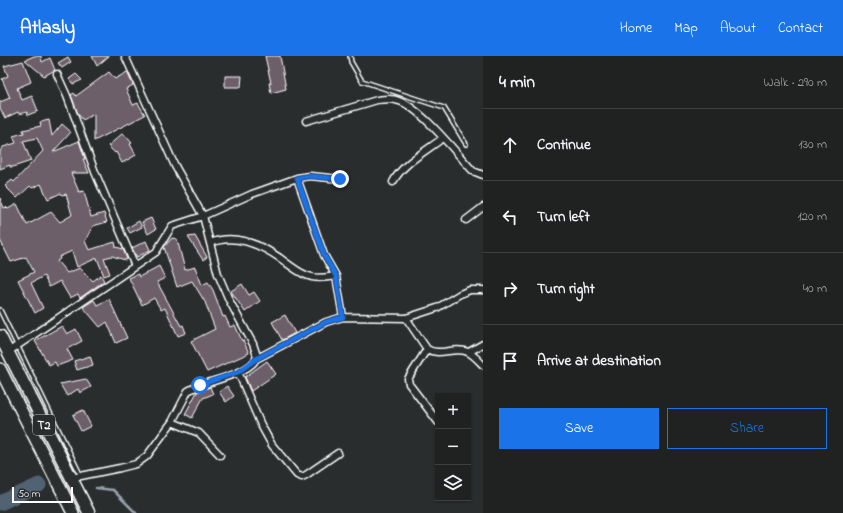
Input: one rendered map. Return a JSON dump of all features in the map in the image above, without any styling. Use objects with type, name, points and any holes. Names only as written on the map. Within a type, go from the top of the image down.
[{"type":"highway","name":"T2","points":[[0,336],[12,348],[76,477],[89,513]]},
{"type":"highway","name":"T2","points":[[0,369],[72,513]]},
{"type":"street","points":[[125,56],[175,166],[203,216],[218,274],[229,300],[253,344],[256,351],[256,359]]},
{"type":"street","points":[[57,74],[135,266]]},
{"type":"street","points":[[306,121],[377,100],[388,99],[399,101],[408,105],[443,138],[473,171],[483,175]]},
{"type":"street","points":[[393,182],[406,166],[443,138]]},
{"type":"street","points":[[12,348],[156,252],[172,226],[203,216],[252,194],[297,178],[310,176],[340,179]]},
{"type":"street","points":[[297,178],[324,255],[336,276],[343,317]]},
{"type":"street","points":[[466,220],[483,207]]},
{"type":"street","points":[[210,243],[226,238],[234,239],[258,246],[302,274],[311,277],[336,276]]},
{"type":"street","points":[[76,477],[136,464],[157,446],[172,422],[188,391],[238,372],[256,359],[326,322],[343,317],[406,318],[432,311],[460,294],[470,290],[483,290]]},
{"type":"street","points":[[406,318],[427,348],[436,353],[462,350],[469,352],[483,365]]},
{"type":"street","points":[[469,352],[483,344]]},
{"type":"street","points":[[427,348],[408,379],[408,384],[435,418]]},
{"type":"street","points":[[238,372],[261,425],[272,445],[297,476],[302,477],[306,475],[338,452]]},
{"type":"street","points":[[172,422],[199,433],[220,455]]},
{"type":"lane","points":[[350,56],[351,62],[362,81],[444,108],[466,144]]},
{"type":"lane","points":[[0,310],[12,348]]},
{"type":"building","points":[[34,56],[41,56],[42,62],[50,58],[55,70],[44,76],[25,60]]},
{"type":"building","points":[[92,56],[109,56],[97,66]]},
{"type":"building","points":[[265,56],[280,56],[286,89],[271,93],[269,83],[271,83]]},
{"type":"building","points":[[68,57],[71,62],[62,68],[58,63]]},
{"type":"building","points":[[23,61],[31,82],[17,88],[22,100],[32,96],[38,111],[28,115],[27,112],[19,114],[18,112],[5,118],[0,108],[0,102],[10,98],[2,79],[8,76],[4,66]]},
{"type":"building","points":[[109,72],[115,79],[127,72],[133,85],[126,89],[133,105],[138,103],[145,115],[94,141],[94,114],[83,120],[78,114],[71,95],[74,93],[76,96]]},
{"type":"building","points":[[76,74],[82,80],[73,84],[69,79]]},
{"type":"building","points":[[225,76],[242,76],[241,87],[225,87]]},
{"type":"building","points":[[49,120],[52,136],[62,124],[71,132],[53,152],[79,141],[85,159],[83,159],[89,173],[71,173],[79,192],[84,191],[91,217],[104,213],[107,222],[93,226],[85,241],[89,250],[115,242],[116,247],[123,249],[127,259],[125,260],[112,256],[104,258],[110,274],[104,276],[97,258],[77,267],[72,251],[59,257],[60,259],[57,261],[67,273],[80,268],[93,281],[101,275],[104,281],[80,298],[78,294],[70,298],[60,281],[49,287],[44,276],[31,283],[43,308],[35,313],[18,280],[34,272],[26,257],[11,262],[0,240],[0,198],[4,208],[6,207],[8,209],[17,204],[27,225],[51,212],[60,222],[72,215],[66,194],[62,195],[61,193],[48,199],[41,184],[32,188],[30,186],[17,198],[5,186],[12,180],[14,182],[43,151],[37,138],[23,141],[31,161],[13,167],[10,167],[10,165],[0,169],[0,151],[3,147],[16,143],[13,136],[24,133],[23,130],[41,126],[40,122]]},
{"type":"building","points":[[123,133],[132,143],[130,144],[136,155],[122,163],[116,152],[115,153],[108,146]]},
{"type":"building","points":[[151,218],[156,229],[148,234],[142,222]]},
{"type":"building","points":[[139,221],[142,227],[130,233],[127,228]]},
{"type":"building","points":[[195,236],[207,257],[203,260],[188,237]]},
{"type":"building","points":[[172,238],[177,239],[185,270],[195,267],[202,285],[208,282],[213,290],[223,317],[225,316],[230,327],[235,325],[249,353],[207,372],[191,341],[215,329],[205,302],[192,281],[177,287],[164,247]]},
{"type":"building","points":[[146,241],[150,250],[137,257],[132,248]]},
{"type":"building","points":[[159,266],[165,278],[157,282],[181,326],[183,325],[186,333],[178,336],[165,308],[161,310],[154,298],[142,305],[129,278],[138,274],[139,277]]},
{"type":"building","points":[[242,284],[249,295],[254,292],[260,301],[245,312],[231,291]]},
{"type":"building","points":[[109,299],[127,338],[116,343],[107,322],[100,327],[83,307],[94,300],[97,305]]},
{"type":"building","points":[[285,315],[295,333],[282,340],[272,322]]},
{"type":"building","points":[[62,326],[67,334],[76,329],[82,341],[67,349],[73,360],[57,366],[55,362],[49,365],[35,341]]},
{"type":"building","points":[[90,356],[93,365],[77,370],[74,361]]},
{"type":"building","points":[[267,361],[276,374],[251,391],[245,377]]},
{"type":"building","points":[[86,379],[91,387],[80,393],[78,389],[67,396],[60,384]]},
{"type":"building","points":[[227,386],[234,396],[226,402],[219,392]]},
{"type":"building","points":[[210,387],[213,394],[203,398],[192,418],[185,414],[197,392]]},
{"type":"building","points":[[83,410],[91,426],[81,431],[73,415]]},
{"type":"waterway","points":[[0,503],[39,485]]},
{"type":"waterway","points":[[96,488],[113,490],[136,513]]},
{"type":"route","points":[[200,385],[245,369],[256,359],[326,322],[343,317],[336,276],[324,255],[297,178],[310,176],[340,179]]}]
